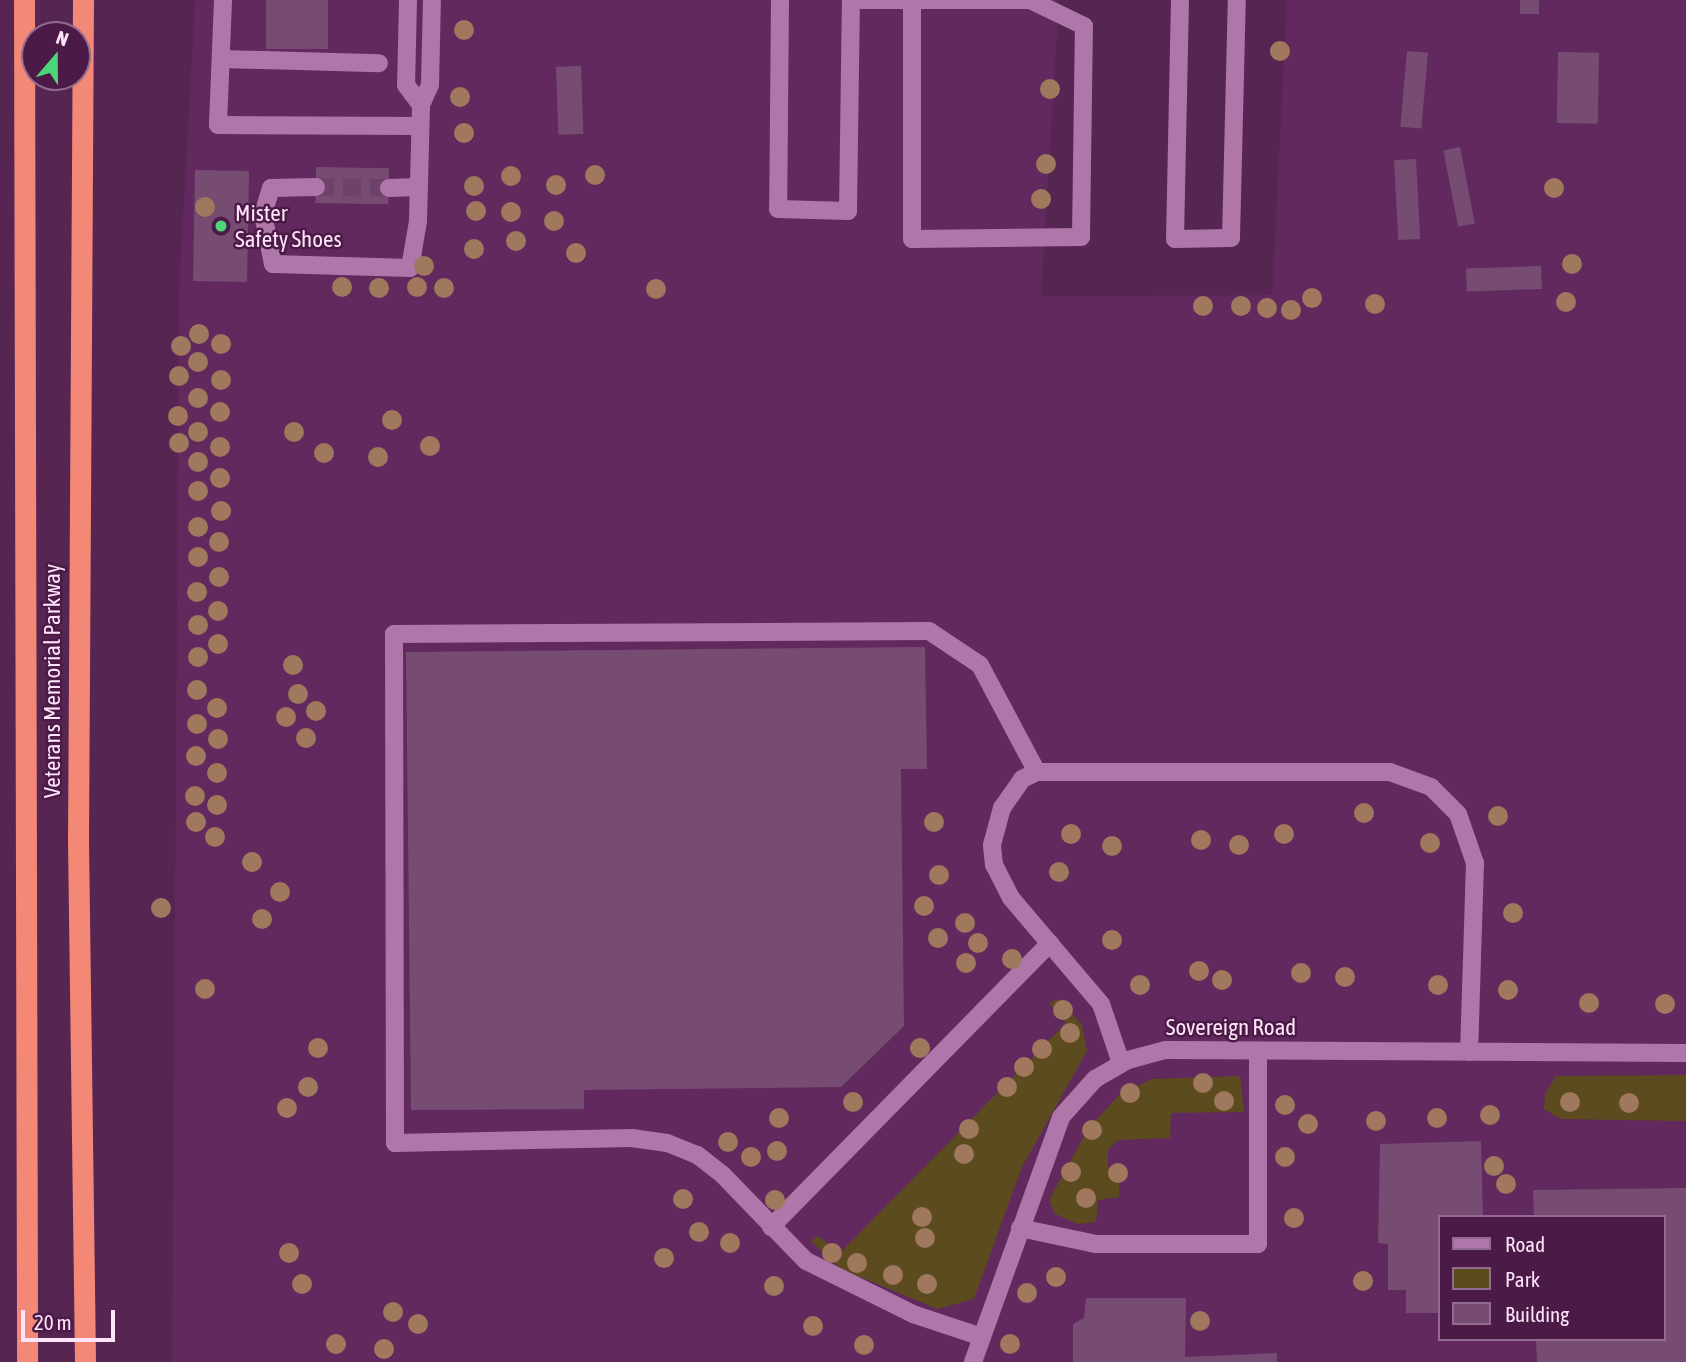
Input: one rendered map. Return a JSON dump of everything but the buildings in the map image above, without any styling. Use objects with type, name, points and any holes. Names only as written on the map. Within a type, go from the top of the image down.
[{"type":"highway","name":"Veterans Memorial Parkway","points":[[23,0],[27,1362]]},
{"type":"highway","name":"Veterans Memorial Parkway","points":[[83,0],[78,839],[85,1362]]},
{"type":"street","points":[[223,0],[218,125],[420,127]]},
{"type":"street","points":[[408,0],[406,85],[421,105]]},
{"type":"street","points":[[316,187],[271,188],[263,214],[273,264],[410,268],[419,187],[421,105],[430,85],[432,0]]},
{"type":"street","points":[[780,0],[778,209],[848,211],[851,0],[912,0],[1030,0],[1084,26],[1081,237],[912,239],[912,0]]},
{"type":"street","points":[[1180,0],[1175,239],[1231,239],[1237,0]]},
{"type":"street","points":[[221,60],[379,63]]},
{"type":"street","points":[[389,188],[419,187]]},
{"type":"street","points":[[982,1337],[860,1290],[806,1261],[723,1175],[697,1155],[667,1143],[633,1138],[395,1143],[394,634],[929,631],[980,665],[1037,772]]},
{"type":"street","points":[[1121,1063],[1101,1004],[1002,884],[992,845],[1011,792],[1037,772],[1390,772],[1431,787],[1458,814],[1475,863],[1469,1052]]},
{"type":"street","points":[[771,1227],[1050,943]]},
{"type":"street","name":"Sovereign Road","points":[[973,1362],[1061,1117],[1085,1087],[1121,1063],[1166,1051],[1686,1053]]},
{"type":"street","points":[[1020,1228],[1096,1244],[1258,1244],[1258,1051]]},
{"type":"shaded area","points":[[195,0],[1059,0],[1041,296],[1272,295],[1287,0],[1686,0],[1686,1362],[172,1362],[179,289]]},
{"type":"green space","points":[[1059,999],[1082,1025],[1087,1051],[1022,1167],[974,1299],[937,1309],[841,1269],[811,1241],[818,1236],[840,1253],[1066,1023],[1049,1003]]},
{"type":"green space","points":[[1686,1075],[1686,1121],[1560,1119],[1544,1109],[1545,1094],[1556,1076]]},
{"type":"green space","points":[[1240,1076],[1244,1112],[1171,1113],[1170,1138],[1119,1140],[1108,1150],[1108,1168],[1120,1168],[1119,1197],[1098,1200],[1096,1222],[1078,1224],[1055,1214],[1049,1200],[1088,1129],[1119,1095],[1152,1079]]},
{"type":"tunnel","points":[[316,187],[389,188]]},
{"type":"place","name":"Mister Safety Shoes","points":[[221,226]]}]
